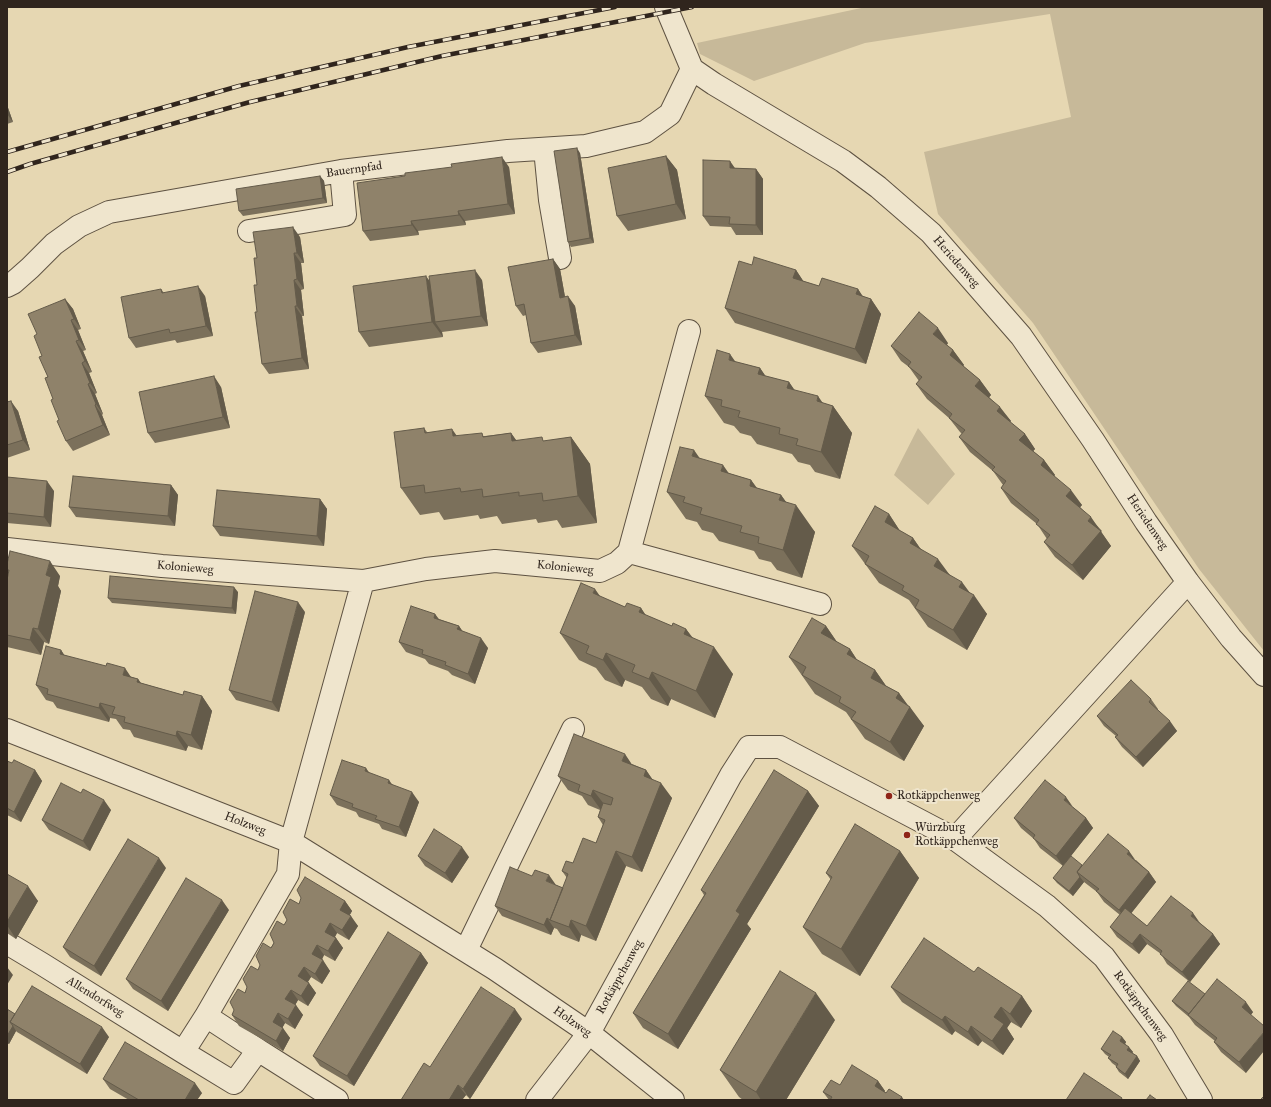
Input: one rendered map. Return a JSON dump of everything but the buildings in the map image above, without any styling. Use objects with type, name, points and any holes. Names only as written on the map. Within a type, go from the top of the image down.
[{"type":"street","points":[[666,7],[692,69]]},
{"type":"street","name":"Bauernpfad","points":[[10,284],[30,268],[54,244],[79,226],[109,212],[341,171],[508,151],[586,146],[645,132],[670,114],[692,69]]},
{"type":"street","name":"Heriedenweg","points":[[692,69],[714,84],[843,161],[878,187],[931,233],[1021,336],[1188,582],[1231,638],[1264,676]]},
{"type":"street","points":[[545,149],[550,200],[560,258]]},
{"type":"street","points":[[249,231],[345,215],[341,171]]},
{"type":"street","points":[[689,331],[629,552],[820,604]]},
{"type":"street","name":"Kolonieweg","points":[[7,549],[162,566],[363,581],[426,569],[495,561],[600,571],[617,563],[629,552]]},
{"type":"street","points":[[183,1052],[206,1016],[288,874],[291,842],[363,581]]},
{"type":"street","points":[[955,839],[1188,582]]},
{"type":"street","points":[[466,950],[573,729]]},
{"type":"street","name":"Holzweg","points":[[7,730],[291,842],[466,950],[589,1033],[673,1100]]},
{"type":"street","name":"Rotkäppchenweg","points":[[589,1033],[731,775],[749,747],[780,747],[955,839],[1047,906],[1104,957],[1162,1034],[1201,1100]]},
{"type":"street","name":"Allendorfweg","points":[[7,943],[234,1083],[258,1050]]},
{"type":"street","points":[[206,1016],[297,1076],[337,1100]]},
{"type":"street","points":[[537,1100],[589,1033]]},
{"type":"shaded area","points":[[866,7],[1264,7],[1264,651],[1199,569],[1033,323],[938,214],[924,152],[1071,117],[1050,14],[865,43],[754,81],[700,54],[697,43]]},
{"type":"shaded area","points":[[918,428],[955,474],[928,505],[894,475]]},
{"type":"railway","points":[[7,152],[239,86],[408,47],[615,7]]},
{"type":"railway","points":[[7,172],[30,164],[250,102],[442,56],[692,7]]},
{"type":"place","name":"Rotkäppchenweg","points":[[889,796]]},
{"type":"place","name":"Würzburg Rotkäppchenweg","points":[[907,835]]}]
